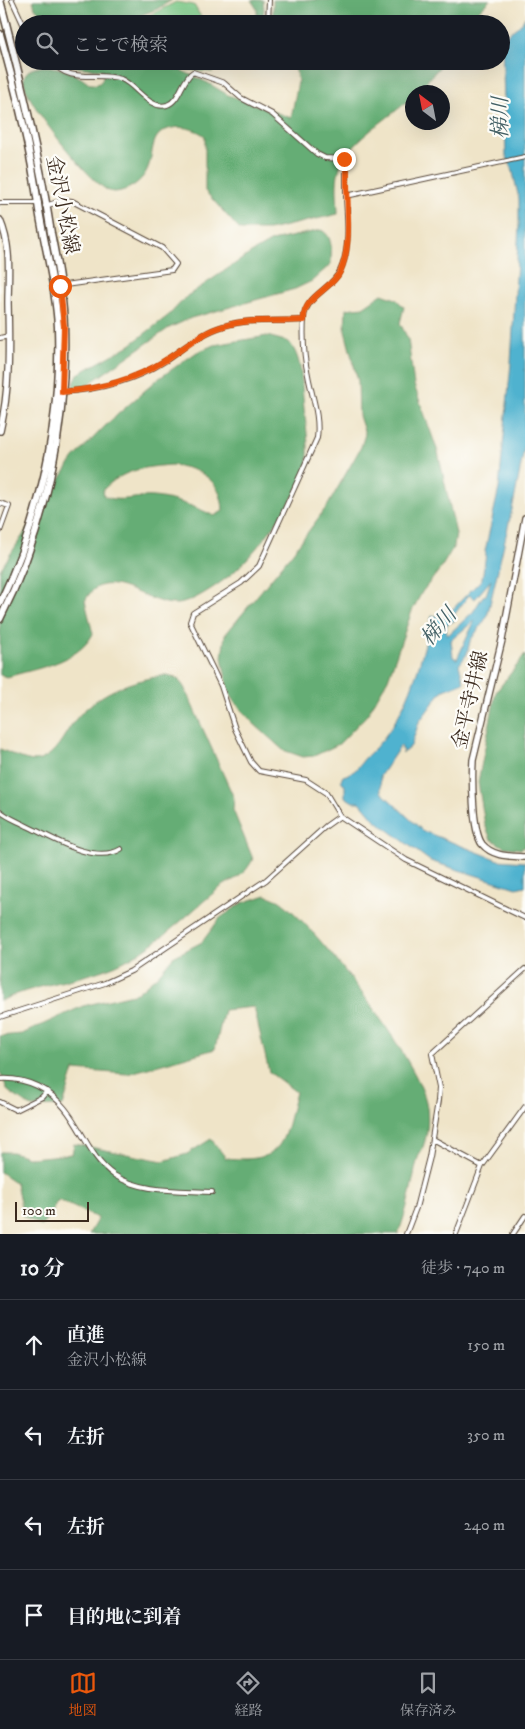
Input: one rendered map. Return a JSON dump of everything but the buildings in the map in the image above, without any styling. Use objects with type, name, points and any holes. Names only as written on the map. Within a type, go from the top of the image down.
[{"type":"main road","name":"金沢小松線","points":[[0,0],[15,66]]},
{"type":"main road","name":"金沢小松線","points":[[0,34],[18,95],[38,203],[57,286]]},
{"type":"main road","name":"金沢小松線","points":[[0,619],[27,560],[40,520],[57,440],[60,392],[57,286],[47,207],[16,70]]},
{"type":"main road","points":[[0,220],[9,265],[8,390],[0,431]]},
{"type":"main road","name":"金沢小松線","points":[[0,603],[27,541],[40,498],[60,392]]},
{"type":"main road","name":"金平寺井線","points":[[525,520],[502,640],[473,760],[472,780],[476,825],[481,843],[503,856],[525,857]]},
{"type":"street","points":[[268,15],[269,0]]},
{"type":"street","points":[[10,1],[18,15]]},
{"type":"street","points":[[64,70],[70,74],[120,79],[127,82],[142,96],[160,105],[173,102],[188,75],[193,72],[224,83],[236,95],[277,118],[303,144],[317,154],[325,158],[344,159],[346,164],[347,249],[341,270],[332,284],[310,301],[304,316],[307,372],[319,422],[317,438],[259,566],[241,583],[193,613],[190,622],[221,686],[235,729],[251,762],[259,771],[306,780],[326,793],[340,816],[406,860],[525,918]]},
{"type":"street","points":[[346,196],[525,157]]},
{"type":"street","points":[[0,203],[38,203],[47,207],[64,200],[72,201],[162,248],[176,264],[172,270],[57,286]]},
{"type":"street","points":[[60,392],[96,388],[135,378],[165,361],[197,338],[224,326],[244,322],[304,320]]},
{"type":"street","points":[[0,338],[9,336]]},
{"type":"street","points":[[0,503],[9,506],[0,531]]},
{"type":"street","points":[[0,811],[66,846],[100,853],[114,852],[121,849]]},
{"type":"street","points":[[0,1017],[105,983],[131,971],[171,946],[266,880],[326,826],[340,816]]},
{"type":"street","points":[[406,1234],[416,1208],[432,1139],[439,1088],[432,1054],[525,969]]},
{"type":"street","points":[[0,1079],[29,1083],[47,1091],[67,1109],[96,1156],[113,1174],[129,1183],[155,1189],[212,1192]]},
{"type":"street","points":[[0,1102],[16,1110],[42,1097],[47,1091]]},
{"type":"street","points":[[456,1234],[482,1166],[525,1107]]},
{"type":"street","points":[[432,1139],[482,1166]]},
{"type":"street","points":[[513,1234],[525,1216]]},
{"type":"green space","points":[[33,0],[172,0],[141,15],[42,15],[35,8]]},
{"type":"green space","points":[[251,0],[263,0],[263,15],[257,15],[257,9]]},
{"type":"green space","points":[[273,0],[490,0],[474,15],[273,15]]},
{"type":"green space","points":[[176,2],[194,5],[200,15],[150,15]]},
{"type":"green space","points":[[30,70],[62,70],[90,84],[98,84],[102,80],[103,70],[180,70],[228,95],[291,118],[298,82],[296,70],[437,70],[423,85],[405,85],[405,103],[360,140],[343,160],[337,180],[338,214],[269,230],[240,230],[205,191],[205,136],[195,130],[178,127],[162,132],[154,143],[149,166],[145,174],[129,188],[115,192],[107,190],[98,183],[46,124],[28,94],[24,83],[25,74]]},
{"type":"green space","points":[[187,70],[215,70],[213,72]]},
{"type":"green space","points":[[321,230],[330,240],[331,264],[312,281],[295,289],[191,318],[169,328],[90,383],[76,389],[73,386],[78,374],[130,345],[169,315],[187,296],[251,253],[272,241]]},
{"type":"green space","points":[[382,294],[396,299],[404,307],[400,323],[408,339],[414,385],[438,452],[456,534],[454,546],[441,568],[422,592],[412,611],[388,679],[367,715],[339,744],[314,756],[303,757],[283,750],[253,723],[235,702],[228,690],[222,657],[225,635],[293,552],[328,505],[361,447],[365,434],[359,416],[358,381],[345,331],[346,309],[363,307]]},
{"type":"green space","points":[[267,336],[289,342],[299,361],[308,457],[306,470],[291,501],[280,518],[256,549],[230,575],[203,594],[189,601],[170,604],[117,586],[105,585],[94,589],[85,601],[93,634],[86,644],[77,652],[55,663],[7,677],[0,675],[0,570],[74,458],[108,423],[158,379],[197,352],[214,345]],"holes":[[[171,465],[199,472],[213,483],[222,500],[223,511],[214,516],[185,504],[162,498],[116,499],[104,496],[103,490],[110,483],[126,474],[152,467]]]},
{"type":"green space","points":[[525,655],[525,846],[521,849],[504,847],[491,839],[485,825],[478,782],[496,692]]},
{"type":"green space","points":[[168,675],[178,679],[184,687],[234,798],[233,810],[253,859],[241,875],[217,890],[164,935],[137,954],[106,969],[39,987],[0,1001],[0,749],[31,761],[40,760],[55,749],[81,713],[103,696],[128,684]]},
{"type":"green space","points":[[266,895],[280,901],[297,915],[340,965],[386,1026],[419,1082],[427,1107],[427,1131],[425,1142],[417,1159],[407,1207],[398,1234],[89,1234],[98,1218],[58,1200],[42,1226],[23,1216],[16,1183],[0,1172],[0,1152],[12,1152],[31,1158],[72,1154],[74,1144],[163,1161],[187,1154],[211,1139],[226,1158],[246,1159],[260,1157],[271,1153],[279,1146],[288,1124],[296,1092],[269,1072],[254,1007],[224,1010],[215,1049],[127,1074],[74,1070],[63,1106],[31,1107],[8,1091],[0,1072],[0,1036],[22,1034],[83,1006],[137,993],[158,975],[173,957],[202,942],[220,918],[242,903]]},
{"type":"water","name":"梯川","points":[[525,17],[525,444],[487,617],[470,641],[467,654],[459,665],[464,682],[442,691],[419,722],[411,746],[403,753],[401,745],[380,776],[381,792],[423,831],[498,860],[525,862],[525,886],[516,888],[430,861],[375,820],[360,802],[353,802],[345,797],[345,786],[341,780],[343,776],[356,770],[382,740],[403,707],[423,652],[432,615],[444,618],[482,579],[485,551],[499,488],[511,363],[519,199],[512,168],[506,156],[503,70],[510,70],[510,33]],"holes":[[[491,580],[486,595],[483,596],[473,612],[448,635],[446,630],[447,624],[454,621],[456,616],[454,615],[469,595],[475,599]],[[475,620],[457,659],[453,657],[451,640]]]},
{"type":"route","points":[[60,286],[64,326],[62,392],[104,387],[135,378],[165,361],[197,338],[224,326],[244,322],[304,320],[310,301],[332,284],[341,270],[347,249],[347,171],[344,159]]}]
